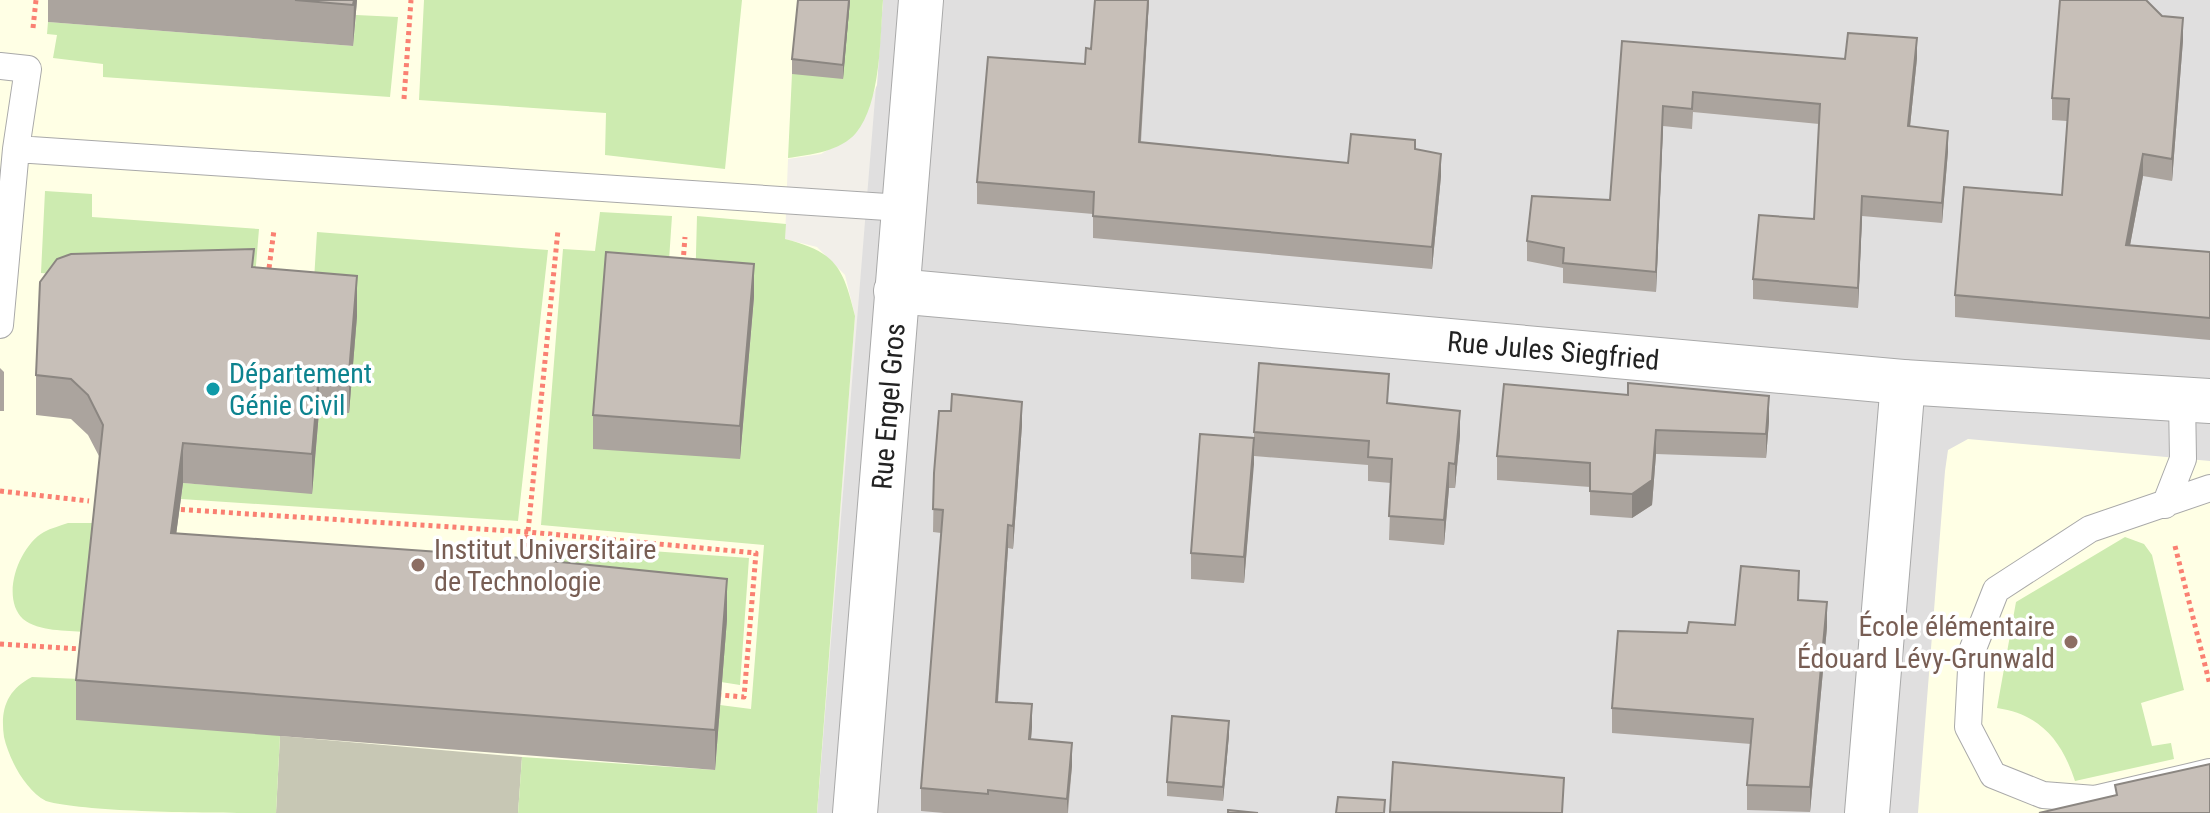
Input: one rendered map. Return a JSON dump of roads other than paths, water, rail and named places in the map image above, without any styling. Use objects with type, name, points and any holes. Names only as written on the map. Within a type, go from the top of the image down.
[{"type":"street","name":"Rue Engel Gros","points":[[855,813],[921,0]]},
{"type":"street","name":"Rue Jules Siegfried","points":[[896,291],[1903,382],[2196,400]]},
{"type":"street","points":[[1867,813],[1903,382]]},
{"type":"lane","points":[[0,66],[28,69],[16,149],[0,325]]},
{"type":"lane","points":[[16,149],[902,208]]},
{"type":"lane","points":[[2165,505],[2183,459],[2196,400]]},
{"type":"lane","points":[[2210,488],[2090,529],[1996,590],[1972,651],[1968,727],[1993,775],[2043,795],[2095,799],[2210,772]]},
{"type":"place","name":"Département Génie Civil","points":[[213,389]]},
{"type":"place","name":"Institut Universitaire de Technologie","points":[[418,565]]},
{"type":"place","name":"École élémentaire Édouard Lévy-Grunwald","points":[[2071,642]]}]
